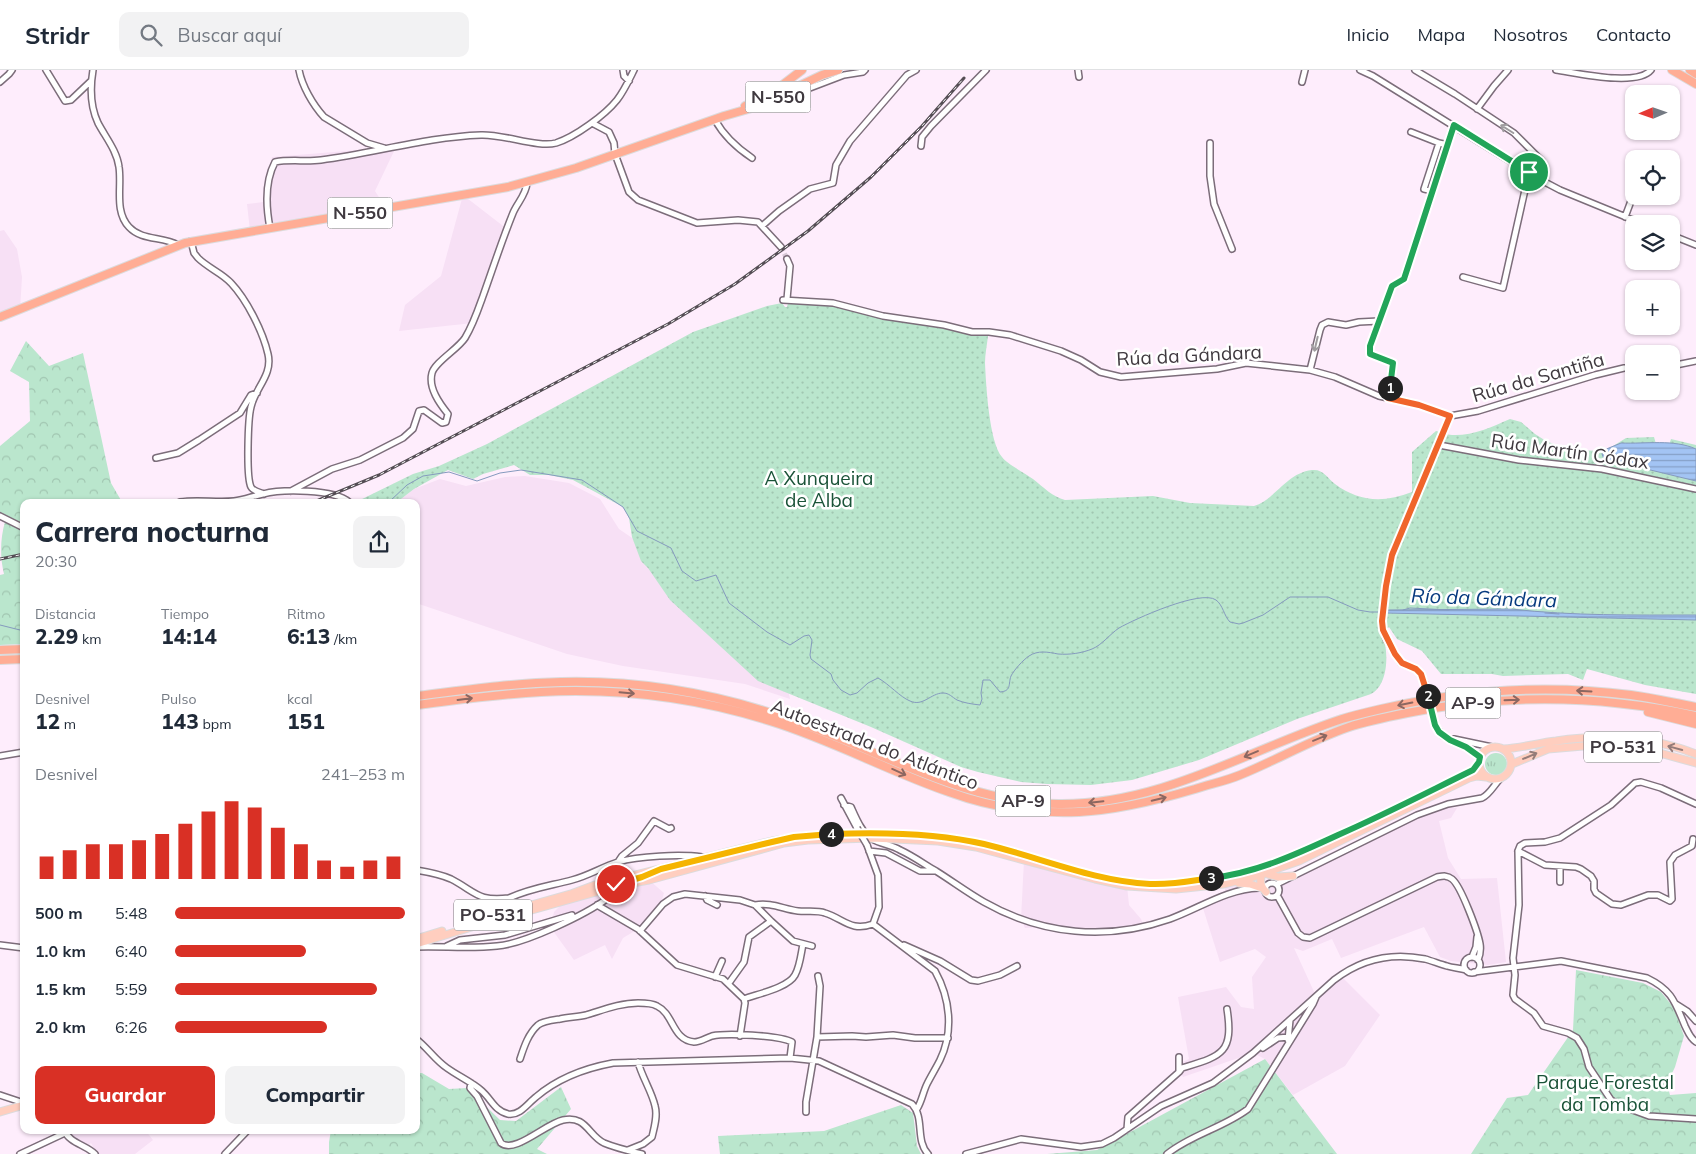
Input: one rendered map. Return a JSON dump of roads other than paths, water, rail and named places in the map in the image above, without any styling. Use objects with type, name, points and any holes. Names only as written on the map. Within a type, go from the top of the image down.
[{"type":"highway","name":"N-550","points":[[0,317],[191,242],[527,183],[724,116],[772,93],[802,70]]},
{"type":"highway","name":"N-550","points":[[820,70],[837,71]]},
{"type":"highway","points":[[1672,70],[1696,84]]},
{"type":"highway","points":[[1690,70],[1696,74]]},
{"type":"highway","name":"N-550","points":[[724,116],[755,107],[822,75],[837,71]]},
{"type":"highway","points":[[0,650],[20,649]]},
{"type":"highway","points":[[0,660],[20,659]]},
{"type":"highway","name":"Autoestrada do Atlántico","points":[[420,696],[488,687],[565,682],[632,685],[691,693],[740,704],[833,734],[920,773],[957,787],[1013,800],[1060,804],[1109,800],[1157,790],[1347,717],[1438,698],[1528,690],[1580,691],[1632,695],[1696,707]]},
{"type":"highway","name":"Autoestrada do Atlántico","points":[[420,705],[518,693],[572,691],[626,693],[693,702],[737,711],[809,734],[926,784],[976,801],[1016,809],[1078,812],[1114,808],[1162,799],[1236,776],[1315,740],[1351,726],[1386,717],[1458,704],[1500,700],[1602,701],[1696,716]]},
{"type":"highway","points":[[1632,695],[1652,694],[1696,703]]},
{"type":"highway","points":[[1602,701],[1696,724]]},
{"type":"main road","name":"PO-531","points":[[420,945],[478,925],[606,890],[622,888],[784,844],[816,840],[870,836],[924,836],[974,842],[1074,870],[1125,881],[1152,884],[1204,879],[1250,871],[1287,858],[1473,770],[1483,753],[1492,747],[1503,749],[1525,748],[1554,741],[1582,738],[1612,738],[1647,741],[1696,754]]},
{"type":"main road","name":"PO-531","points":[[420,938],[508,910],[571,894],[595,885],[794,837],[837,834],[958,843],[1127,886],[1176,888],[1227,882],[1265,873],[1312,855],[1469,778],[1477,776],[1500,779],[1508,773],[1512,764],[1548,749],[1595,745],[1649,750],[1696,763]]},
{"type":"main road","points":[[1503,749],[1510,755],[1512,764]]},
{"type":"main road","points":[[1480,760],[1481,770],[1487,778]]},
{"type":"main road","points":[[1204,879],[1217,882],[1250,884],[1263,889],[1261,876],[1265,873],[1398,810],[1417,798]]},
{"type":"main road","points":[[608,898],[622,888],[625,882],[661,869]]},
{"type":"main road","points":[[1265,873],[1278,877],[1293,876]]},
{"type":"main road","points":[[571,894],[616,884],[622,888]]},
{"type":"main road","points":[[606,890],[610,894],[608,898]]},
{"type":"main road","points":[[2,1109],[20,1105]]},
{"type":"street","points":[[0,82],[12,70]]},
{"type":"street","points":[[46,70],[65,101],[71,100],[91,81]]},
{"type":"street","points":[[93,70],[91,81],[92,103],[97,121],[117,157],[120,169],[120,211],[123,219],[135,233],[178,246]]},
{"type":"street","points":[[299,70],[306,90],[318,111],[367,143],[384,148]]},
{"type":"street","points":[[623,70],[624,76],[628,81]]},
{"type":"street","points":[[270,228],[266,207],[271,169],[276,162],[284,160],[320,160],[434,139],[486,135],[505,136],[550,144],[559,142],[592,123],[616,101],[634,70]]},
{"type":"street","points":[[775,99],[781,100],[844,75],[865,70]]},
{"type":"street","points":[[762,226],[778,211],[810,190],[833,182],[836,165],[850,141],[906,75],[916,70]]},
{"type":"street","points":[[921,146],[922,137],[931,126],[986,70]]},
{"type":"street","points":[[1078,70],[1079,76]]},
{"type":"street","points":[[1302,82],[1305,70]]},
{"type":"street","points":[[1360,70],[1560,190],[1625,217]]},
{"type":"street","points":[[1415,70],[1514,134],[1542,161],[1543,166],[1539,178]]},
{"type":"street","points":[[1477,109],[1508,70]]},
{"type":"street","points":[[1556,70],[1614,78],[1632,78],[1645,76],[1651,70]]},
{"type":"street","points":[[714,120],[740,150],[752,158]]},
{"type":"street","points":[[592,123],[609,132],[629,192],[638,200],[697,223],[738,220],[758,222],[781,247]]},
{"type":"street","points":[[1388,398],[1393,363],[1375,357],[1369,352],[1392,286],[1404,279],[1454,125]]},
{"type":"street","points":[[1411,132],[1448,145]]},
{"type":"street","points":[[1210,143],[1210,176],[1214,204],[1232,249]]},
{"type":"street","points":[[1433,191],[1424,188],[1440,143]]},
{"type":"street","points":[[1463,277],[1503,288],[1529,172]]},
{"type":"street","points":[[291,491],[332,469],[360,460],[403,438],[413,430],[417,416],[422,410],[440,423],[446,422],[448,414],[438,400],[432,384],[432,374],[436,366],[459,345],[473,323],[507,229],[516,207],[524,194],[527,183]]},
{"type":"street","points":[[1680,239],[1696,245]]},
{"type":"street","points":[[191,242],[194,253],[198,258],[230,282],[236,290],[262,335],[269,355],[268,373],[251,405],[249,418],[249,478],[252,489],[264,494]]},
{"type":"street","name":"Rúa da Gándara","points":[[787,259],[790,266],[785,299],[800,302],[833,303],[882,316],[944,325],[972,332],[1010,335],[1061,351],[1081,360],[1100,372],[1121,377],[1217,369],[1246,362],[1310,370],[1335,376],[1388,398],[1419,405],[1450,416]]},
{"type":"street","points":[[1310,370],[1322,325],[1328,322],[1341,325],[1380,321]]},
{"type":"street","points":[[1680,364],[1696,361]]},
{"type":"street","name":"Rúa da Santiña","points":[[1450,416],[1478,410],[1595,375],[1625,368]]},
{"type":"street","points":[[156,458],[178,453],[199,440],[240,413],[251,395],[257,393]]},
{"type":"street","points":[[1450,416],[1392,555],[1382,621],[1386,639],[1402,663],[1416,669],[1421,674],[1435,725],[1443,736],[1466,747],[1480,760]]},
{"type":"street","name":"Rúa Martín Códax","points":[[1439,445],[1519,460],[1602,469],[1696,489]]},
{"type":"street","points":[[245,499],[264,494],[291,491],[327,493],[344,499]]},
{"type":"street","points":[[0,516],[20,526]]},
{"type":"street","points":[[1443,736],[1492,747]]},
{"type":"street","points":[[0,756],[20,753]]},
{"type":"street","points":[[1484,797],[1489,788],[1487,778]]},
{"type":"street","points":[[844,805],[851,808],[870,836],[899,849],[984,902],[1015,917],[1057,930],[1106,932],[1147,926],[1173,918],[1227,894],[1247,889],[1266,888],[1268,884],[1276,884],[1417,815],[1448,804],[1484,797],[1500,779]]},
{"type":"street","points":[[1696,804],[1661,788],[1641,782],[1635,783],[1611,805],[1560,838],[1545,842],[1530,842],[1520,846],[1518,851],[1518,905],[1514,942],[1515,985],[1513,995],[1515,1000],[1534,1013],[1543,1026],[1568,1033],[1577,1038],[1584,1049],[1589,1067],[1611,1100],[1649,1116],[1696,1119]]},
{"type":"street","points":[[841,798],[869,851],[878,874],[879,907],[873,924]]},
{"type":"street","points":[[618,862],[622,856],[638,843],[654,821],[668,829],[671,828]]},
{"type":"street","points":[[1518,851],[1545,865],[1581,868],[1591,876],[1596,893],[1612,904],[1621,905],[1648,895],[1658,895],[1670,901],[1673,896],[1670,881],[1670,862],[1675,855],[1692,846],[1693,839]]},
{"type":"street","points":[[869,851],[886,853],[920,871],[935,871]]},
{"type":"street","points":[[420,871],[437,874],[488,900],[510,898],[543,885],[571,881],[590,875],[618,862],[681,856],[708,858]]},
{"type":"street","points":[[1560,866],[1560,882]]},
{"type":"street","points":[[1276,884],[1279,891],[1277,895],[1298,933],[1303,937],[1310,938],[1437,877],[1444,876],[1452,879],[1458,886],[1477,934],[1475,958],[1479,967],[1488,971]]},
{"type":"street","points":[[1227,882],[1227,894]]},
{"type":"street","points":[[1263,889],[1270,896],[1277,895]]},
{"type":"street","points":[[640,931],[660,906],[673,897],[691,894],[740,900],[755,905],[772,905],[797,911],[825,912],[850,926],[856,927],[873,924],[935,971],[941,981],[950,1024],[948,1038],[917,1109]]},
{"type":"street","points":[[705,896],[707,900],[717,905]]},
{"type":"street","points":[[510,898],[512,906]]},
{"type":"street","points":[[420,946],[497,946],[516,942],[556,926],[608,898]]},
{"type":"street","points":[[596,905],[640,931],[677,966],[723,979],[729,983],[746,1003],[740,1036]]},
{"type":"street","points":[[755,905],[787,938],[793,942],[812,946]]},
{"type":"street","points":[[447,946],[460,940],[505,935],[583,912]]},
{"type":"street","points":[[515,918],[518,930]]},
{"type":"street","points":[[729,983],[744,962],[746,944],[749,937],[771,921]]},
{"type":"street","points":[[744,999],[776,989],[794,977],[803,944]]},
{"type":"street","points":[[898,944],[920,951],[971,980],[978,981],[1000,976],[1017,966]]},
{"type":"street","points":[[0,945],[20,948]]},
{"type":"street","points":[[966,1154],[1021,1139],[1081,1146],[1102,1144],[1176,1098],[1213,1083],[1253,1053],[1347,970],[1388,956],[1413,957],[1474,972],[1561,961],[1636,975],[1659,984],[1668,992],[1676,1004],[1688,1033],[1696,1042]]},
{"type":"street","points":[[1450,967],[1464,963],[1467,959],[1475,958]]},
{"type":"street","points":[[715,977],[722,961]]},
{"type":"street","points":[[1464,963],[1466,970]]},
{"type":"street","points":[[1474,972],[1479,967]]},
{"type":"street","points":[[806,1112],[817,1037],[820,986],[818,976]]},
{"type":"street","points":[[1167,1154],[1188,1139],[1238,1116],[1248,1109],[1288,1046],[1316,996]]},
{"type":"street","points":[[520,1059],[527,1041],[543,1022],[639,1003],[660,1007],[671,1020],[675,1031],[686,1040],[693,1042],[713,1036],[740,1036],[789,1040],[793,1045],[790,1058]]},
{"type":"street","points":[[1676,1004],[1687,1010],[1696,1021]]},
{"type":"street","points":[[1127,1129],[1128,1117],[1182,1068],[1214,1058],[1222,1051],[1227,1043],[1230,1029],[1227,1009]]},
{"type":"street","points":[[1290,1020],[1294,1022],[1297,1030]]},
{"type":"street","points":[[1288,1046],[1290,1020]]},
{"type":"street","points":[[817,1037],[893,1035],[915,1038],[948,1038]]},
{"type":"street","points":[[1253,1053],[1278,1038],[1289,1037]]},
{"type":"street","points":[[420,1043],[446,1068],[482,1090],[498,1110],[507,1114],[513,1114],[523,1109],[535,1097],[554,1084],[605,1064],[790,1058],[819,1061],[912,1104],[917,1109],[921,1123],[923,1147],[928,1154]]},
{"type":"street","points":[[1179,1057],[1179,1072]]},
{"type":"street","points":[[627,1150],[652,1137],[656,1114],[656,1106],[638,1062]]},
{"type":"street","points":[[471,1083],[470,1088],[477,1096],[501,1142],[506,1146],[511,1147],[519,1144],[552,1124],[575,1119],[586,1126],[603,1142],[642,1154]]},
{"type":"street","points":[[0,1095],[20,1102]]},
{"type":"street","points":[[2,1109],[10,1103],[10,1099],[6,1096]]},
{"type":"street","points":[[20,1154],[60,1134]]},
{"type":"street","points":[[66,1134],[69,1138],[89,1148],[95,1154]]},
{"type":"street","points":[[226,1153],[244,1134]]},
{"type":"water","points":[[1621,443],[1669,443],[1696,449],[1696,481],[1638,467],[1615,464],[1604,459],[1602,454],[1604,450]]},
{"type":"water","points":[[1511,609],[1580,614],[1696,615],[1696,620],[1386,613],[1386,610]]},
{"type":"waterway","name":"Río da Gándara","points":[[392,499],[407,485],[423,476],[449,472],[477,481],[500,473],[521,470],[582,480],[623,507],[637,531],[671,548],[682,571],[696,581],[716,575],[729,603],[767,632],[790,645],[809,635],[812,640],[811,659],[831,674],[841,690],[850,695],[857,693],[868,683],[878,678],[910,701],[919,702],[943,693],[949,694],[960,701],[980,705],[983,680],[990,680],[1000,692],[1008,689],[1014,671],[1032,654],[1043,652],[1058,654],[1080,653],[1096,647],[1116,630],[1127,624],[1168,606],[1197,598],[1216,600],[1230,622],[1239,624],[1263,615],[1290,597],[1328,597],[1358,610],[1382,612]]},
{"type":"waterway","name":"Río da Gándara","points":[[1403,610],[1410,608],[1449,610]]},
{"type":"waterway","name":"Río da Gándara","points":[[1545,613],[1559,614]]},
{"type":"waterway","name":"Río da Gándara","points":[[0,625],[20,630]]},
{"type":"tunnel","points":[[781,247],[787,259]]},
{"type":"railway","points":[[321,499],[379,475],[668,324],[735,284],[808,231],[871,177],[922,126],[964,78]]},
{"type":"railway","points":[[0,559],[20,555]]},
{"type":"park label","name":"A Xunqueira de Alba","points":[[819,489]]},
{"type":"park label","name":"Parque Forestal da Tomba","points":[[1605,1093]]}]
